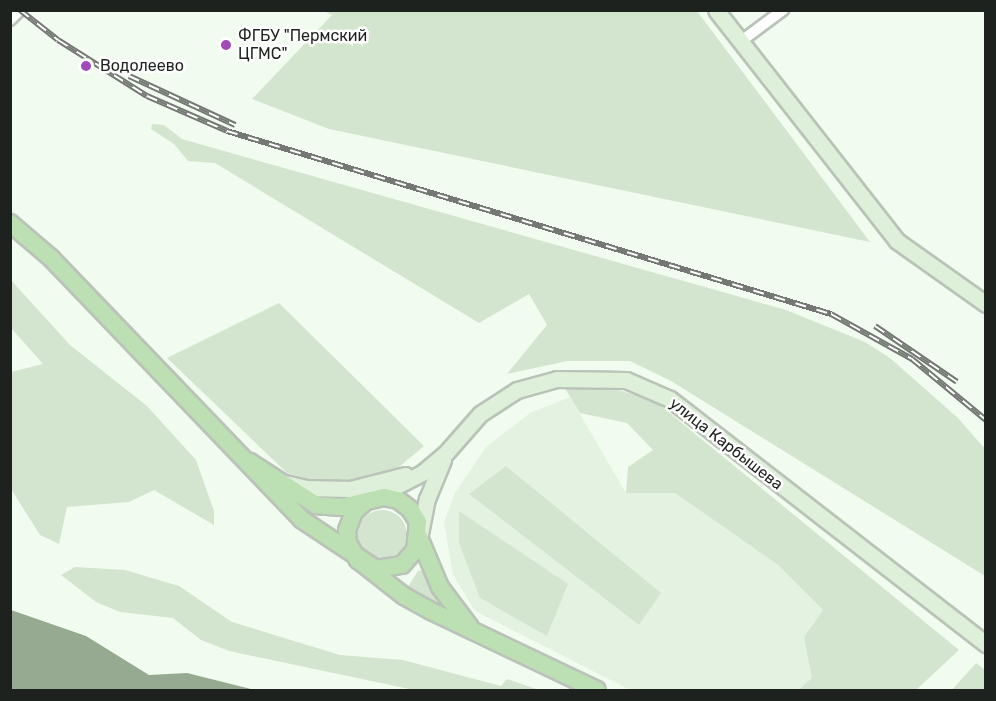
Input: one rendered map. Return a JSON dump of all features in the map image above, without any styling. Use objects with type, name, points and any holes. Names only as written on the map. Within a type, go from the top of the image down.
[{"type":"main road","points":[[716,10],[897,242],[986,304]]},
{"type":"main road","points":[[10,223],[51,258],[250,462],[301,519],[404,596],[481,638],[597,690]]},
{"type":"main road","name":"улица Карбышева","points":[[369,500],[411,481],[445,454],[480,414],[517,390],[558,379],[626,380],[670,399],[986,644]]},
{"type":"main road","points":[[250,462],[278,481],[306,488],[350,489],[404,475],[445,454]]},
{"type":"main road","name":"улица Карбышева","points":[[419,537],[427,499],[445,454]]},
{"type":"main road","points":[[250,462],[316,505],[342,507],[369,500],[391,498],[405,504],[418,522],[419,537],[448,601],[481,638]]},
{"type":"main road","points":[[369,500],[354,512],[347,530],[350,549],[363,564],[382,570],[402,565],[412,556],[419,537]]},
{"type":"street","points":[[10,20],[20,10]]},
{"type":"street","points":[[740,42],[783,10]]},
{"type":"shaded area","points":[[324,11],[697,11],[870,242],[329,129],[252,99],[332,15]]},
{"type":"shaded area","points":[[152,124],[164,125],[182,139],[786,310],[865,342],[890,358],[958,418],[985,449],[985,576],[671,381],[630,361],[567,361],[507,374],[547,325],[529,294],[479,323],[215,163],[188,161],[174,144],[151,129]]},
{"type":"shaded area","points":[[10,279],[70,345],[147,406],[196,460],[214,511],[214,525],[154,490],[129,502],[67,507],[59,544],[40,535],[11,489],[11,372],[43,364],[11,328]]},
{"type":"shaded area","points":[[279,303],[424,446],[393,472],[361,482],[324,484],[287,473],[167,358]]},
{"type":"shaded area","points":[[564,387],[615,389],[655,401],[959,650],[916,690],[798,690],[812,678],[804,637],[823,610],[778,565],[675,493],[626,493],[628,467],[653,450],[627,423],[580,413]]},
{"type":"shaded area","points":[[570,397],[626,493],[675,493],[778,565],[823,610],[804,637],[813,678],[798,690],[630,690],[475,611],[453,575],[444,522],[455,493],[486,447],[530,413]]},
{"type":"shaded area","points":[[506,466],[661,593],[639,625],[469,494]]},
{"type":"shaded area","points":[[377,510],[387,510],[400,517],[407,530],[407,540],[400,553],[387,560],[377,560],[368,556],[361,549],[357,540],[357,530],[361,521],[368,514]]},
{"type":"shaded area","points":[[459,511],[568,584],[547,636],[480,598],[459,543]]},
{"type":"shaded area","points":[[75,567],[125,570],[179,586],[232,622],[340,655],[403,660],[501,686],[507,679],[539,690],[414,690],[229,651],[201,640],[173,618],[120,612],[96,602],[61,575]]},
{"type":"shaded area","points":[[423,570],[429,573],[445,608],[407,588],[418,571]]},
{"type":"shaded area","points":[[11,610],[86,636],[149,675],[187,673],[255,690],[11,690]]},
{"type":"shaded area","points":[[976,663],[985,670],[985,690],[952,690]]},
{"type":"railway","points":[[20,10],[58,40],[147,96],[227,131],[831,314],[912,359],[986,420]]},
{"type":"railway","points":[[129,76],[235,125]]},
{"type":"railway","points":[[875,326],[957,382]]},
{"type":"place","name":"ФГБУ \"Пермский ЦГМС\"","points":[[226,45]]},
{"type":"place","name":"Водолеево","points":[[86,66]]}]
